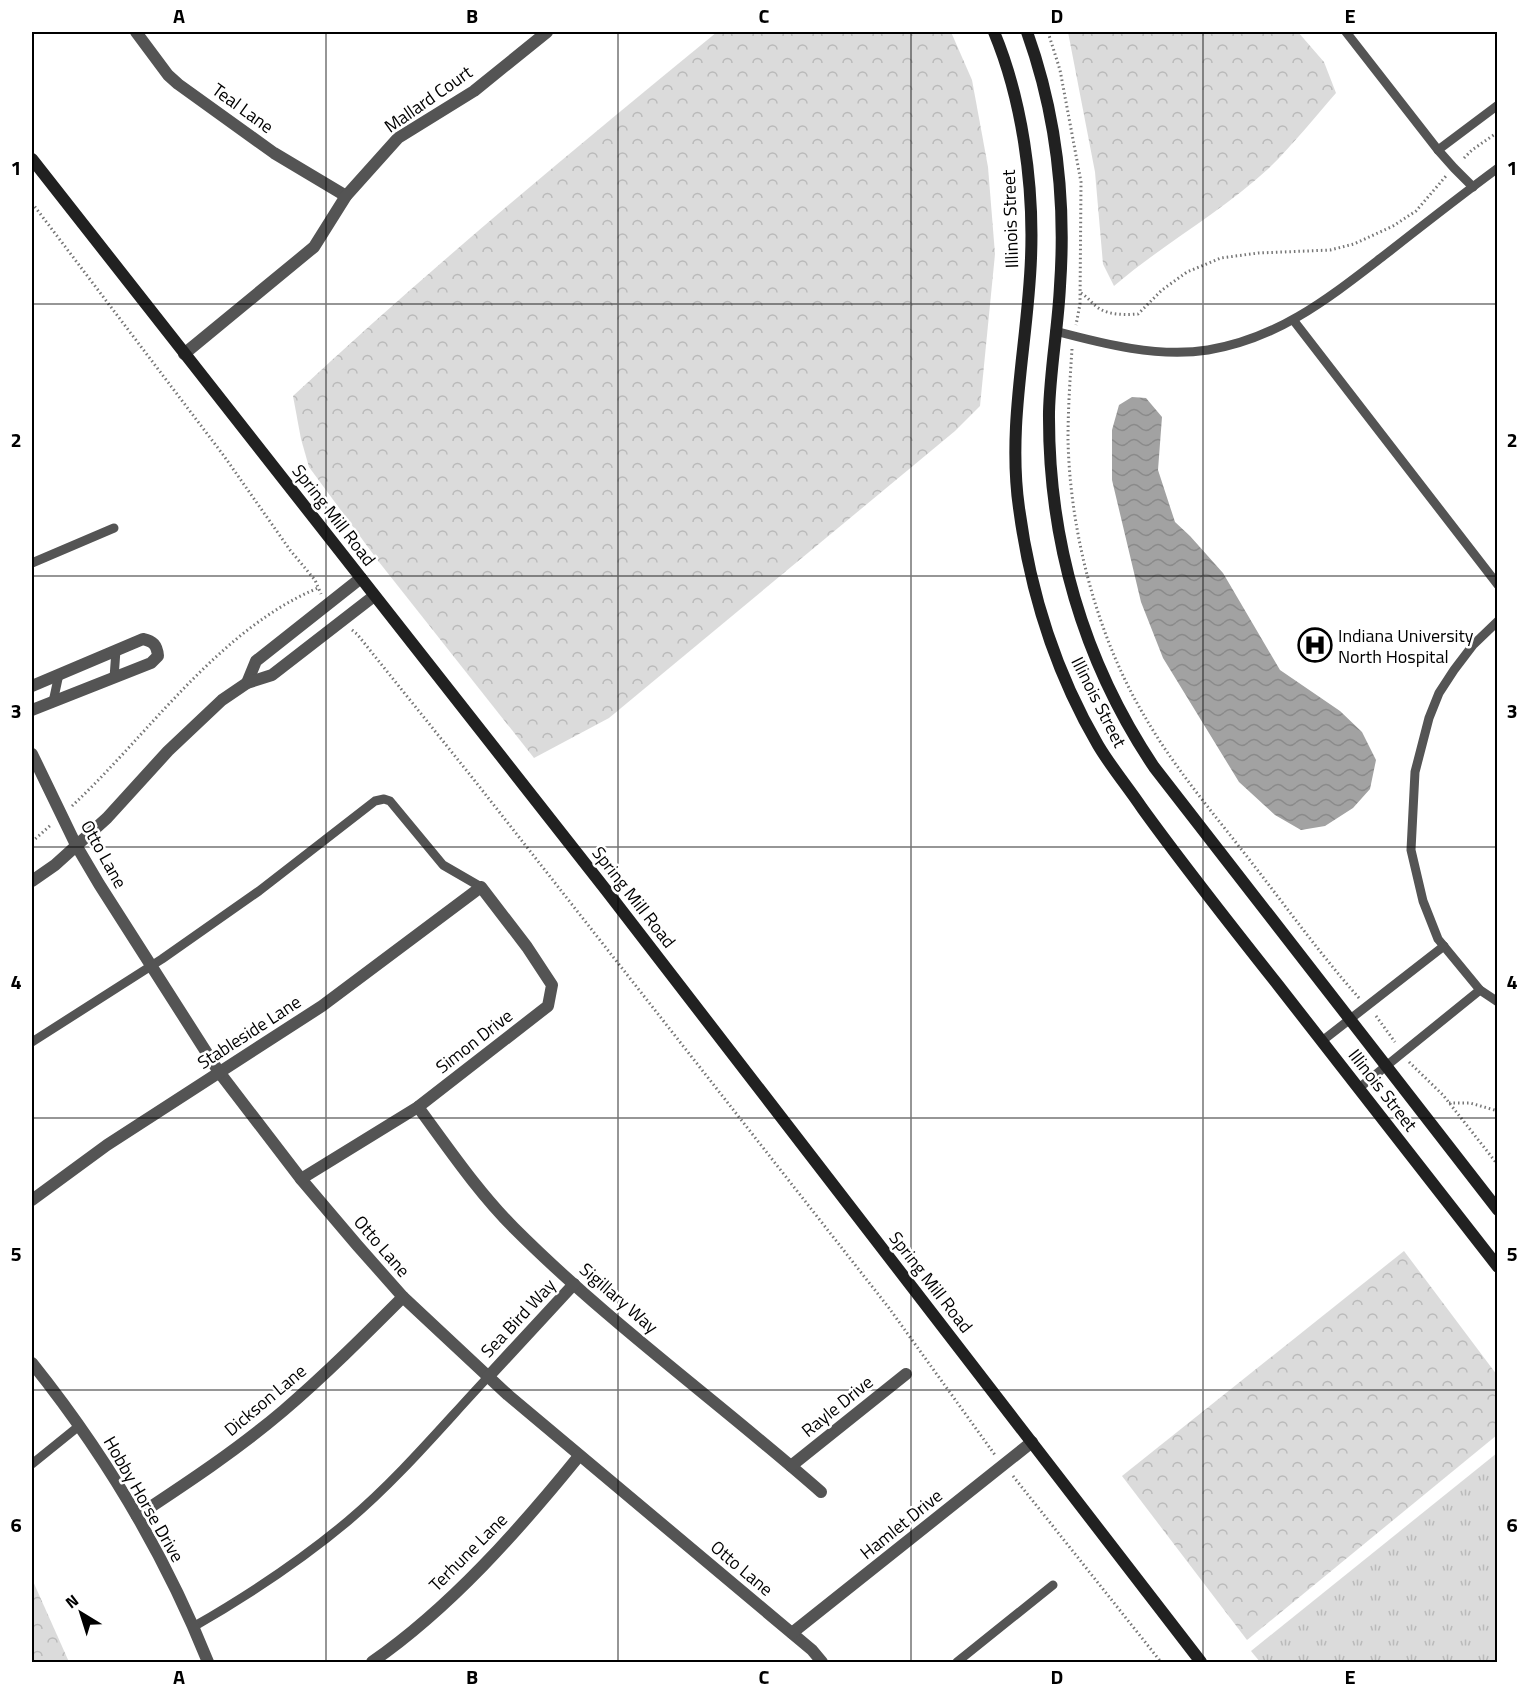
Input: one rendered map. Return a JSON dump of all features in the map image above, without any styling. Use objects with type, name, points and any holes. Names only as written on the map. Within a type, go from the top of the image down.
[{"type":"street","name":"Teal Lane","points":[[136,32],[168,75],[178,84],[274,153],[346,196]]},
{"type":"street","name":"Mallard Court","points":[[183,354],[314,248],[346,196],[398,138],[474,91],[547,32]]},
{"type":"street","name":"Illinois Street","points":[[994,32],[1022,131],[1030,194],[1031,257],[1015,413],[1018,508],[1029,571],[1047,632],[1070,691],[1099,747],[1173,850],[1497,1267]]},
{"type":"street","name":"Illinois Street","points":[[1027,32],[1047,98],[1058,162],[1062,225],[1060,288],[1049,413],[1054,507],[1073,599],[1094,658],[1121,715],[1154,767],[1497,1210]]},
{"type":"street","name":"Spring Mill Road","points":[[32,159],[606,890],[1201,1662]]},
{"type":"street","points":[[247,683],[256,661],[361,578]]},
{"type":"street","points":[[32,881],[55,865],[107,818],[168,751],[222,700],[247,683],[272,675],[374,596]]},
{"type":"street","points":[[32,686],[143,639],[151,641],[157,648],[158,656],[151,663],[32,710]]},
{"type":"street","name":"Otto Lane","points":[[32,754],[76,845],[219,1072],[301,1179],[403,1297],[579,1456],[792,1633],[822,1662]]},
{"type":"street","name":"Stableside Lane","points":[[32,1200],[107,1145],[322,1006],[481,887]]},
{"type":"street","name":"Simon Drive","points":[[301,1179],[418,1107],[548,1006],[552,985],[481,887]]},
{"type":"street","name":"Sigillary Way","points":[[418,1107],[473,1183],[513,1227],[574,1284],[821,1492]]},
{"type":"street","name":"Sea Bird Way","points":[[489,1377],[574,1284]]},
{"type":"street","name":"Dickson Lane","points":[[137,1516],[222,1459],[282,1411],[352,1348],[403,1297]]},
{"type":"street","name":"Hobby Horse Drive","points":[[32,1363],[79,1426],[137,1516],[208,1662]]},
{"type":"street","name":"Rayle Drive","points":[[791,1466],[906,1374]]},
{"type":"street","name":"Hamlet Drive","points":[[792,1633],[1032,1443]]},
{"type":"street","name":"Terhune Lane","points":[[372,1662],[450,1597],[547,1496],[579,1456]]},
{"type":"lane","points":[[1346,32],[1438,150],[1473,187]]},
{"type":"lane","points":[[1438,150],[1497,105]]},
{"type":"lane","points":[[1055,331],[1128,347],[1174,352],[1196,351],[1248,341],[1294,321],[1327,300],[1497,168]]},
{"type":"lane","points":[[1294,321],[1497,585]]},
{"type":"lane","points":[[32,563],[114,528]]},
{"type":"lane","points":[[1497,621],[1473,645],[1439,693],[1429,718],[1415,772],[1411,850],[1423,901],[1438,939],[1480,990],[1497,1002]]},
{"type":"lane","points":[[114,678],[116,650]]},
{"type":"lane","points":[[53,702],[59,674]]},
{"type":"lane","points":[[32,1042],[151,967],[259,891],[375,801],[384,799],[390,801],[443,865],[481,887]]},
{"type":"lane","points":[[1322,1041],[1444,946]]},
{"type":"lane","points":[[1359,1088],[1480,990]]},
{"type":"lane","points":[[193,1628],[298,1561],[349,1520],[489,1377]]},
{"type":"lane","points":[[32,1464],[79,1426]]},
{"type":"lane","points":[[959,1662],[1053,1585]]},
{"type":"path","points":[[1048,32],[1060,70],[1081,182],[1081,293],[1073,336],[1069,391],[1068,441],[1073,501],[1085,564],[1098,610],[1123,677],[1145,718],[1184,776],[1366,1006],[1379,1019],[1412,1066],[1449,1103],[1497,1165]]},
{"type":"path","points":[[1081,293],[1091,299],[1101,310],[1123,315],[1138,314],[1162,290],[1187,272],[1221,258],[1258,253],[1330,250],[1354,244],[1393,226],[1416,211],[1472,150],[1497,132]]},
{"type":"path","points":[[32,203],[191,411],[290,550],[315,580],[326,604]]},
{"type":"path","points":[[32,842],[62,815],[171,701],[240,636],[294,598],[318,588]]},
{"type":"path","points":[[339,621],[357,634],[479,785],[889,1308],[1003,1465],[1024,1487],[1161,1662]]},
{"type":"path","points":[[1449,1103],[1470,1103],[1497,1111]]},
{"type":"green space","points":[[717,32],[951,32],[972,80],[988,167],[995,254],[980,406],[955,431],[609,718],[534,758],[379,562],[309,467],[293,396],[449,256]]},
{"type":"green space","points":[[1068,32],[1298,32],[1324,62],[1336,93],[1268,169],[1250,185],[1114,286],[1103,264],[1095,172]]},
{"type":"green space","points":[[1404,1251],[1497,1375],[1497,1435],[1247,1640],[1122,1476]]},
{"type":"green space","points":[[1497,1453],[1497,1662],[1260,1662],[1251,1651]]},
{"type":"green space","points":[[32,1579],[69,1662],[32,1662]]},
{"type":"water","points":[[1132,397],[1146,398],[1162,417],[1158,470],[1175,522],[1223,573],[1280,670],[1340,711],[1362,732],[1376,760],[1370,789],[1353,808],[1325,826],[1301,830],[1275,815],[1239,782],[1163,658],[1141,602],[1112,480],[1112,430],[1119,405]]},
{"type":"place","name":"Indiana University North Hospital","points":[[1315,645]]}]
